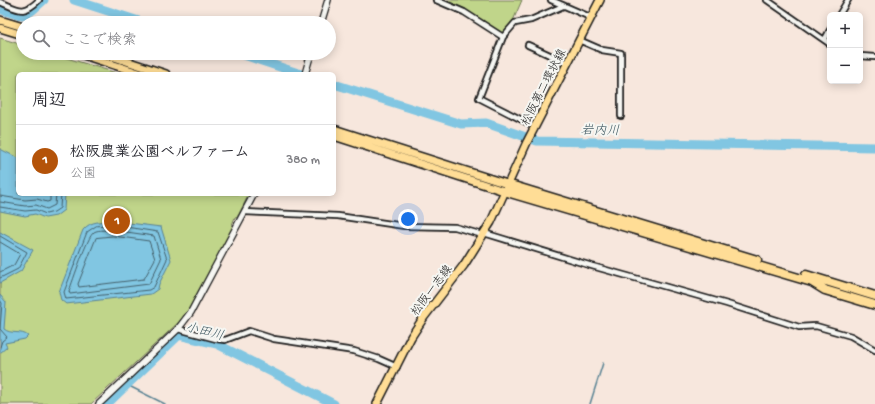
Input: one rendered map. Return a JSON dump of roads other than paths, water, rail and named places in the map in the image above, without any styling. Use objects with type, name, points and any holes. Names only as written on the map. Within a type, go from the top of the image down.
[{"type":"highway","points":[[505,188],[875,296]]},
{"type":"highway","points":[[505,188],[812,282],[825,290],[875,305]]},
{"type":"main road","name":"松阪第二環状線","points":[[505,188],[531,133],[600,0]]},
{"type":"main road","points":[[0,20],[16,25]]},
{"type":"main road","points":[[0,28],[16,33]]},
{"type":"main road","points":[[99,60],[136,72]]},
{"type":"main road","points":[[123,60],[160,72]]},
{"type":"main road","points":[[336,130],[505,188]]},
{"type":"main road","points":[[336,137],[505,188]]},
{"type":"main road","name":"松阪一志線","points":[[377,404],[411,337],[424,317],[464,265],[484,234],[505,188]]},
{"type":"street","points":[[0,2],[21,10],[28,9],[39,0]]},
{"type":"street","points":[[323,16],[328,0]]},
{"type":"street","points":[[436,0],[464,12],[503,37]]},
{"type":"street","points":[[551,0],[590,17]]},
{"type":"street","points":[[767,0],[825,40],[827,36]]},
{"type":"street","points":[[841,12],[848,0]]},
{"type":"street","points":[[530,124],[479,98],[503,37],[515,23],[531,20],[563,6]]},
{"type":"street","points":[[579,40],[602,50],[620,52],[621,116]]},
{"type":"street","points":[[528,45],[567,63]]},
{"type":"street","points":[[863,56],[875,57]]},
{"type":"street","points":[[306,72],[309,60]]},
{"type":"street","points":[[99,404],[178,329],[198,302],[253,196]]},
{"type":"street","points":[[245,212],[338,216],[404,226],[455,227],[745,309],[799,327],[816,326],[851,336],[875,350]]},
{"type":"street","points":[[178,329],[216,339],[226,340],[249,331],[274,339],[354,351],[379,358],[397,367]]},
{"type":"water","points":[[0,149],[16,157],[16,196],[65,196],[64,210],[56,216],[45,218],[35,214],[25,216],[0,211]]},
{"type":"water","points":[[113,221],[161,227],[171,260],[158,289],[151,294],[66,304],[61,300],[59,292],[83,230],[93,223]]},
{"type":"water","points":[[0,232],[33,250],[21,271],[0,283]]},
{"type":"water","points":[[0,295],[6,302],[4,329],[28,336],[25,339],[5,343],[7,347],[0,353]]},
{"type":"waterway","name":"岩内川","points":[[0,9],[15,14],[24,15],[44,0]]},
{"type":"waterway","name":"岩内川","points":[[74,0],[123,16]]},
{"type":"waterway","name":"岩内川","points":[[259,60],[295,72]]},
{"type":"waterway","name":"岩内川","points":[[336,85],[461,124],[486,123],[537,141],[875,147]]},
{"type":"waterway","name":"小田川","points":[[107,404],[179,335],[217,344],[334,404]]},
{"type":"waterway","name":"小田川","points":[[590,404],[603,363]]},
{"type":"waterway","points":[[127,385],[165,404]]},
{"type":"place","name":"松阪農業公園ベルファーム","points":[[117,221]]}]
